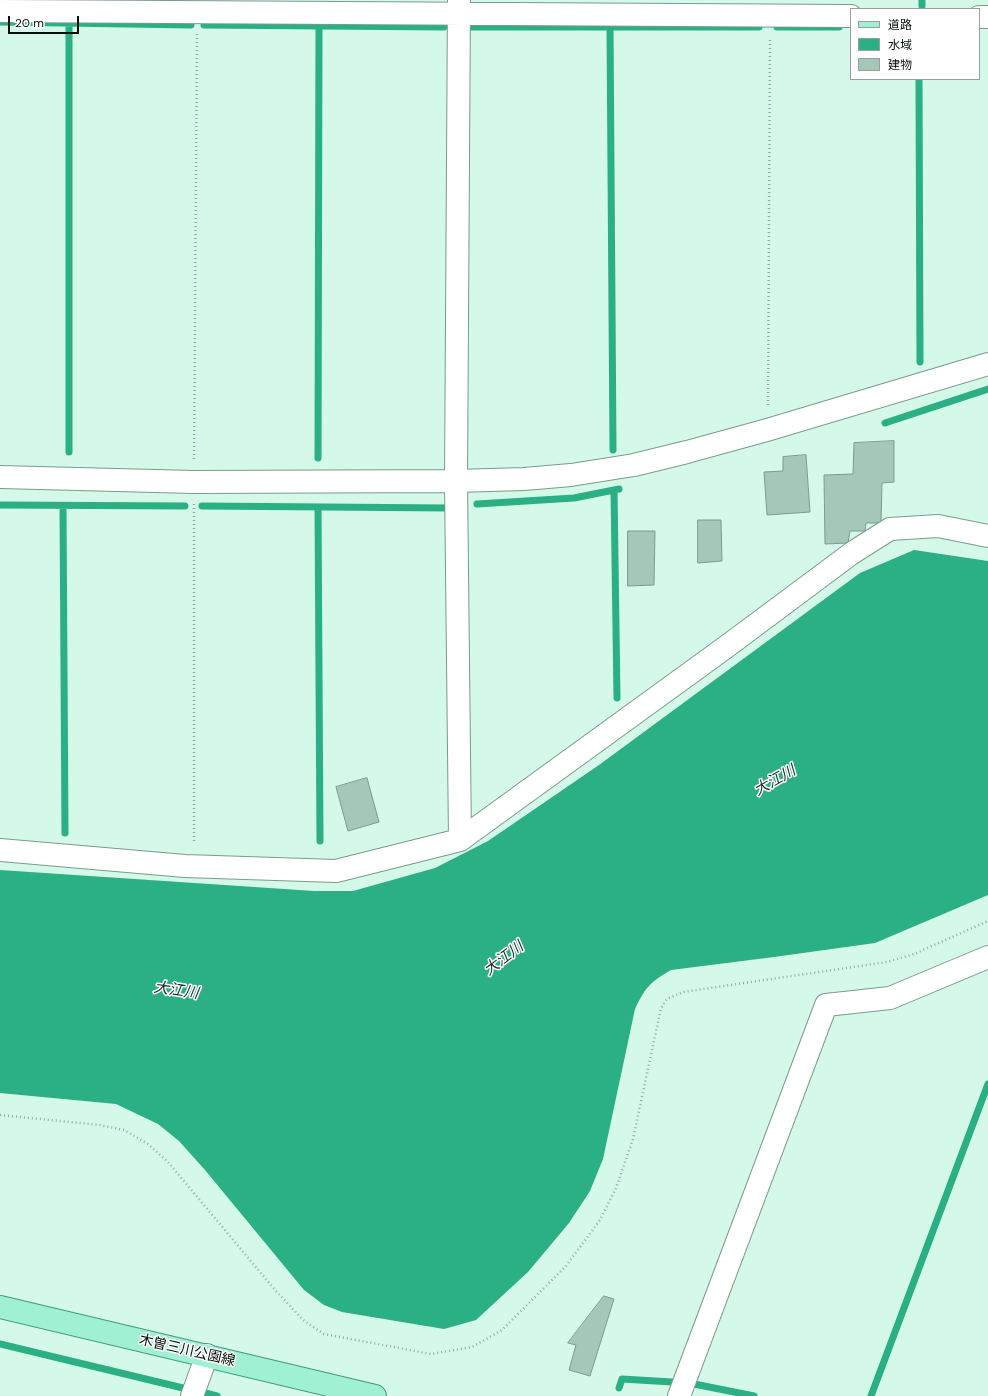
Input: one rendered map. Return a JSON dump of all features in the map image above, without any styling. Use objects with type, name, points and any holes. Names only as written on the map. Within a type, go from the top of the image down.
[{"type":"main road","name":"木曽三川公園線","points":[[0,1307],[375,1396]]},
{"type":"street","points":[[459,7],[456,481],[460,840]]},
{"type":"street","points":[[0,11],[197,12],[459,7],[770,16],[850,16]]},
{"type":"street","points":[[0,478],[194,482],[456,481],[571,475],[626,466],[687,452],[768,430],[988,364]]},
{"type":"street","points":[[0,850],[185,866],[336,871],[460,840],[726,647],[852,553],[890,529],[938,526],[988,536]]},
{"type":"street","points":[[679,1396],[826,1005],[890,998],[988,957]]},
{"type":"street","points":[[192,1396],[207,1355]]},
{"type":"path","points":[[194,844],[194,482],[197,12]]},
{"type":"path","points":[[768,430],[770,16]]},
{"type":"path","points":[[0,1115],[100,1125],[124,1130],[148,1144],[168,1162],[275,1290],[303,1320],[324,1334],[431,1354],[472,1347],[502,1330],[566,1266],[600,1220],[616,1188],[633,1139],[661,1008],[667,999],[683,992],[886,962],[914,954],[988,921]]},
{"type":"water","name":"大江川","points":[[914,550],[988,561],[988,895],[875,943],[671,970],[653,982],[645,991],[635,1009],[603,1159],[590,1191],[569,1223],[528,1272],[476,1320],[444,1329],[342,1312],[324,1305],[304,1290],[205,1170],[179,1141],[158,1124],[116,1104],[0,1093],[0,870],[314,891],[353,891],[435,868],[488,841],[599,765],[860,573]]},
{"type":"building","points":[[894,441],[894,482],[882,483],[881,523],[866,523],[865,531],[850,531],[848,543],[825,544],[824,475],[853,474],[854,443]]},
{"type":"building","points":[[806,455],[810,512],[767,515],[764,472],[783,471],[783,457]]},
{"type":"building","points":[[698,520],[721,520],[722,561],[698,563]]},
{"type":"building","points":[[628,531],[655,531],[654,585],[628,586]]},
{"type":"building","points":[[367,778],[379,822],[348,831],[336,787]]},
{"type":"building","points":[[604,1296],[614,1299],[590,1376],[569,1370],[576,1345],[568,1343]]},
{"type":"waterway","points":[[922,0],[922,6]]},
{"type":"waterway","points":[[0,22],[191,25]]},
{"type":"waterway","points":[[69,23],[69,452]]},
{"type":"waterway","points":[[204,25],[444,27]]},
{"type":"waterway","points":[[318,458],[319,27]]},
{"type":"waterway","points":[[468,27],[759,27]]},
{"type":"waterway","points":[[610,27],[613,450]]},
{"type":"waterway","points":[[777,27],[839,27]]},
{"type":"waterway","points":[[919,80],[920,362]]},
{"type":"waterway","points":[[885,423],[988,389]]},
{"type":"waterway","points":[[477,504],[574,498],[619,489]]},
{"type":"waterway","points":[[614,490],[617,698]]},
{"type":"waterway","points":[[0,505],[185,506]]},
{"type":"waterway","points":[[63,506],[65,833]]},
{"type":"waterway","points":[[202,506],[447,508]]},
{"type":"waterway","points":[[318,507],[320,841]]},
{"type":"waterway","points":[[871,1396],[988,1084]]},
{"type":"waterway","points":[[0,1344],[183,1388]]},
{"type":"waterway","points":[[619,1388],[622,1379],[672,1382]]},
{"type":"waterway","points":[[694,1384],[754,1396]]},
{"type":"waterway","points":[[205,1393],[217,1396]]}]
